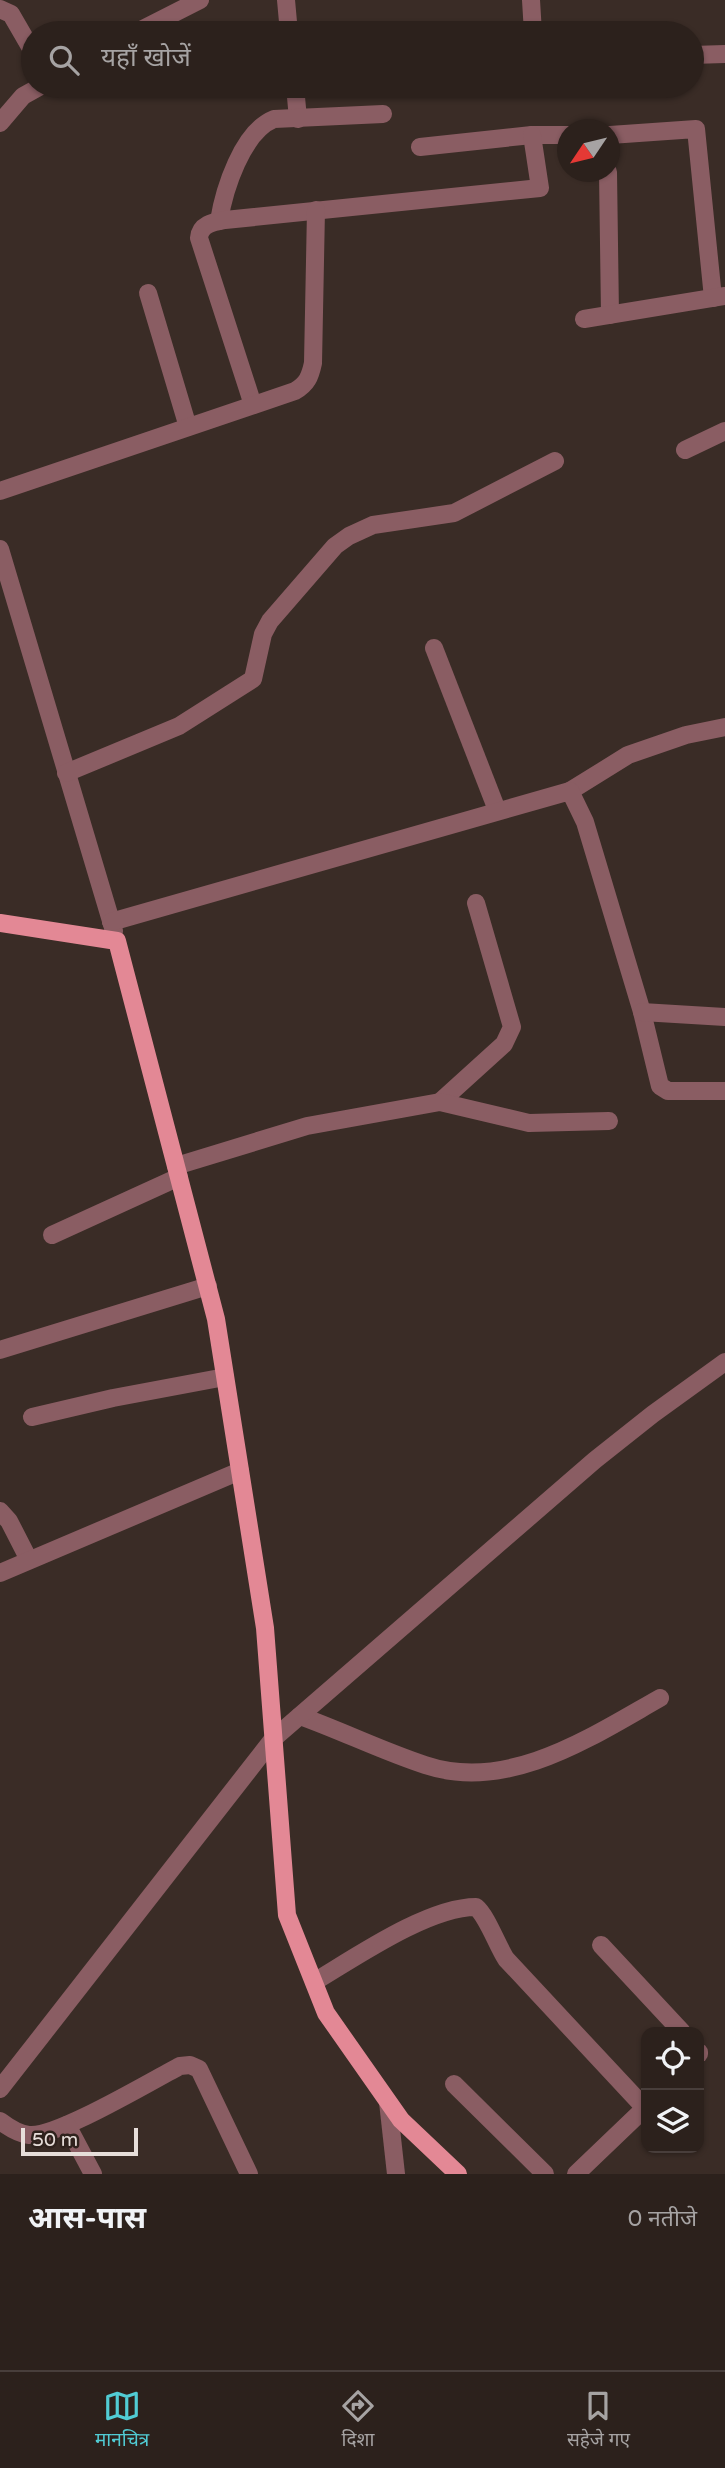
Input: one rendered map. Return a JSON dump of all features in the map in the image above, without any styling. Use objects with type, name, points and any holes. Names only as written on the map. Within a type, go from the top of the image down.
[{"type":"main road","points":[[0,923],[117,941],[216,1319],[265,1628],[287,1915],[326,2013],[401,2120],[458,2174]]},
{"type":"street","points":[[159,21],[200,0]]},
{"type":"street","points":[[286,0],[288,21]]},
{"type":"street","points":[[531,0],[532,21]]},
{"type":"street","points":[[0,9],[11,14],[21,31]]},
{"type":"street","points":[[704,55],[725,54]]},
{"type":"street","points":[[0,123],[21,98]]},
{"type":"street","points":[[296,98],[298,119]]},
{"type":"street","points":[[219,221],[227,182],[259,128],[274,119],[383,114]]},
{"type":"street","points":[[584,319],[719,297],[696,129],[620,134]]},
{"type":"street","points":[[253,405],[199,238],[199,232],[204,227],[219,221],[317,209],[540,188],[532,135]]},
{"type":"street","points":[[420,147],[532,135],[557,135]]},
{"type":"street","points":[[607,182],[610,315]]},
{"type":"street","points":[[0,491],[304,386],[310,377],[313,363],[317,209]]},
{"type":"street","points":[[148,293],[188,428]]},
{"type":"street","points":[[685,450],[725,431]]},
{"type":"street","points":[[66,773],[179,726],[254,679],[263,634],[270,621],[335,546],[349,536],[373,525],[454,513],[555,461]]},
{"type":"street","points":[[0,549],[117,941]]},
{"type":"street","points":[[434,648],[497,810]]},
{"type":"street","points":[[111,922],[570,791],[628,755],[686,735],[725,727]]},
{"type":"street","points":[[570,791],[585,822],[642,1012],[660,1086],[664,1090],[725,1091]]},
{"type":"street","points":[[440,1102],[504,1044],[512,1027],[476,903]]},
{"type":"street","points":[[642,1012],[725,1017]]},
{"type":"street","points":[[52,1234],[178,1171],[307,1126],[440,1102],[529,1123],[609,1121]]},
{"type":"street","points":[[0,1350],[208,1286]]},
{"type":"street","points":[[0,2089],[273,1739],[595,1460],[725,1362]]},
{"type":"street","points":[[32,1416],[225,1377]]},
{"type":"street","points":[[0,1573],[240,1471]]},
{"type":"street","points":[[0,1511],[9,1521],[29,1560]]},
{"type":"street","points":[[300,1716],[426,1766],[459,1773],[495,1770],[536,1761],[586,1740],[660,1698]]},
{"type":"street","points":[[314,1983],[426,1919],[465,1907],[476,1907],[481,1911],[506,1959],[641,2102]]},
{"type":"street","points":[[601,1945],[677,2027]]},
{"type":"street","points":[[0,2121],[19,2133],[44,2134],[67,2125],[180,2066],[190,2065],[199,2069],[249,2174]]},
{"type":"street","points":[[454,2084],[545,2174]]},
{"type":"street","points":[[388,2102],[396,2174]]},
{"type":"street","points":[[576,2174],[641,2112]]},
{"type":"street","points":[[67,2125],[93,2174]]}]
